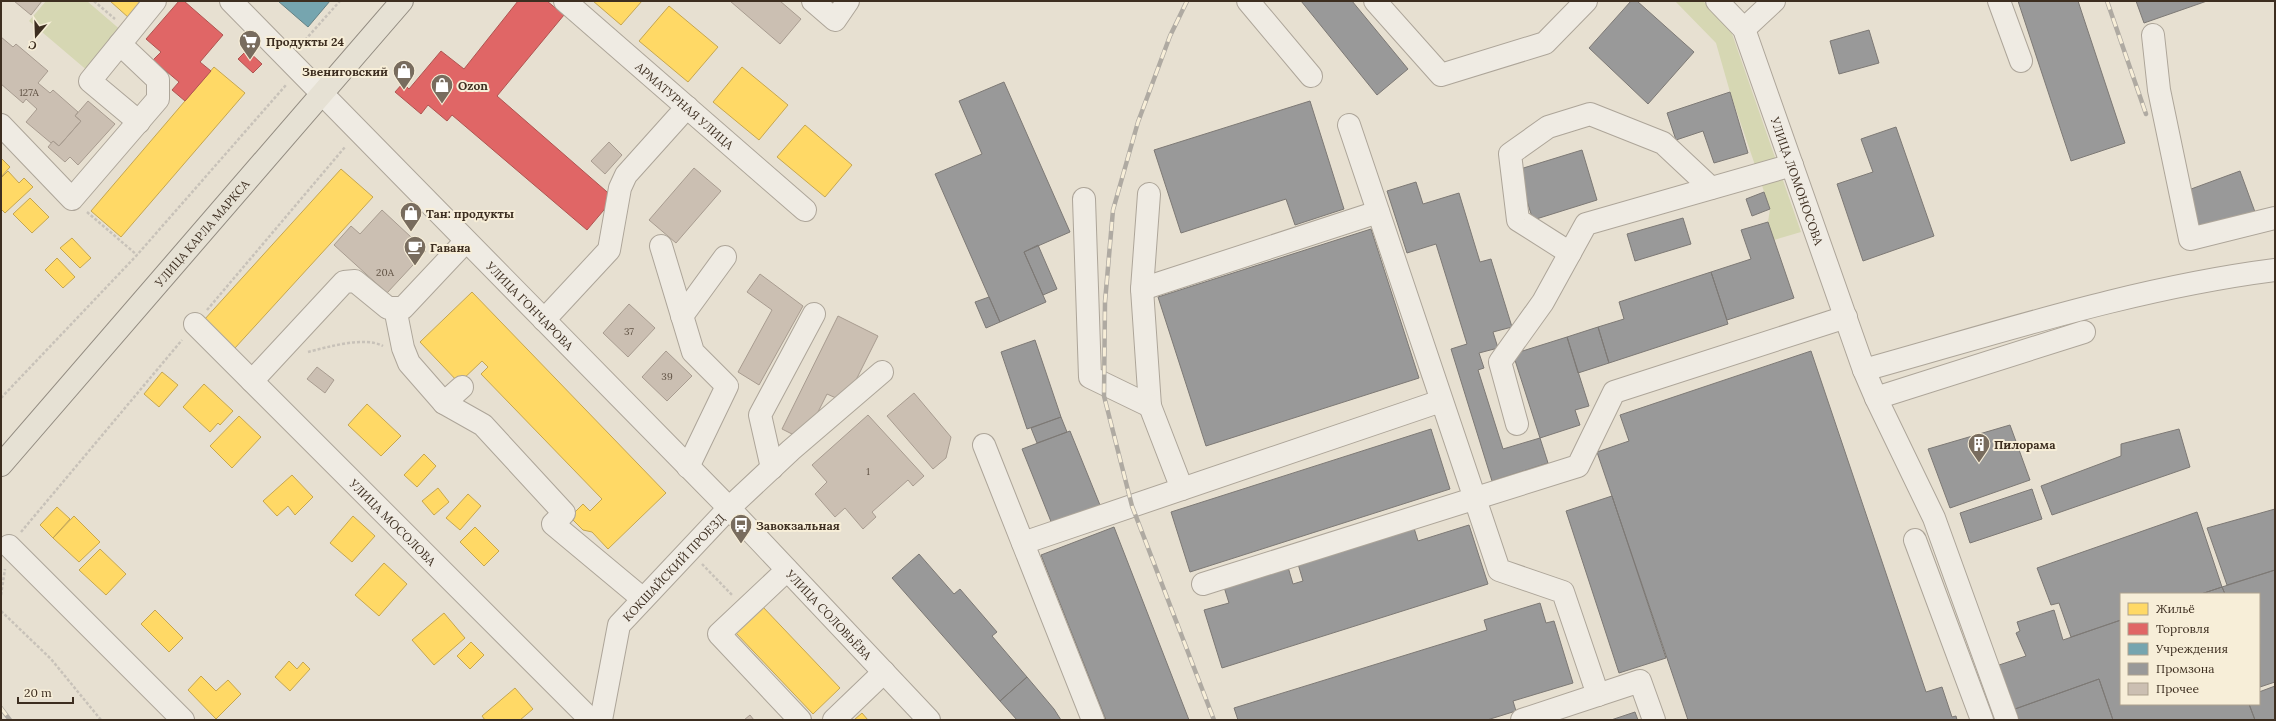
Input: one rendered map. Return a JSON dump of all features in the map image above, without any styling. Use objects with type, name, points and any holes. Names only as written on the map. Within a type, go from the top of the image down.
[{"type":"main road","name":"УЛИЦА КАРЛА МАРКСА","points":[[1,465],[402,1]]},
{"type":"street","points":[[138,122],[90,81],[155,1]]},
{"type":"street","name":"УЛИЦА ГОНЧАРОВА","points":[[231,1],[250,9],[322,94],[729,508]]},
{"type":"street","name":"АРМАТУРНАЯ УЛИЦА","points":[[565,1],[805,210]]},
{"type":"street","points":[[814,1],[835,20],[848,1]]},
{"type":"street","points":[[1248,1],[1311,76]]},
{"type":"street","points":[[1375,1],[1441,75],[1544,43],[1586,1]]},
{"type":"street","name":"УЛИЦА ЛОМОНОСОВА","points":[[1717,1],[1744,29],[1864,370],[1934,518],[2007,720]]},
{"type":"street","points":[[1744,29],[1774,1]]},
{"type":"street","points":[[1999,1],[2021,61]]},
{"type":"street","points":[[2153,35],[2159,90],[2190,239],[2275,218]]},
{"type":"street","points":[[1,125],[72,199],[158,99],[158,80],[125,38]]},
{"type":"street","points":[[544,320],[609,250],[620,188],[626,175],[687,107]]},
{"type":"street","points":[[1570,253],[1518,220],[1510,154],[1548,127],[1590,114],[1663,143],[1711,188]]},
{"type":"street","points":[[1349,125],[1441,402],[1499,570],[1563,592],[1598,695]]},
{"type":"street","points":[[1518,424],[1500,362],[1543,302],[1586,224],[1792,165]]},
{"type":"street","points":[[1149,194],[1142,289],[1150,406],[1182,489]]},
{"type":"street","points":[[1084,199],[1090,377],[1150,406]]},
{"type":"street","points":[[1142,289],[1378,212]]},
{"type":"street","points":[[252,381],[344,282],[355,281],[388,308],[403,308],[466,241]]},
{"type":"street","points":[[661,246],[693,352],[727,386],[688,467]]},
{"type":"street","points":[[682,316],[725,257]]},
{"type":"street","points":[[1864,370],[2119,298],[2224,276],[2275,270]]},
{"type":"street","points":[[396,308],[407,359],[444,403],[484,425],[564,513],[553,524],[643,599]]},
{"type":"street","points":[[772,468],[760,415],[814,314]]},
{"type":"street","points":[[1203,584],[1578,466],[1614,392],[1846,317]]},
{"type":"street","name":"УЛИЦА МОСОЛОВА","points":[[195,324],[590,720]]},
{"type":"street","points":[[1876,398],[2084,332]]},
{"type":"street","name":"КОКШАЙСКИЙ ПРОЕЗД","points":[[601,720],[619,625],[729,508],[772,468],[882,372]]},
{"type":"street","points":[[444,403],[462,387]]},
{"type":"street","points":[[1023,543],[1441,402]]},
{"type":"street","points":[[984,445],[1093,720]]},
{"type":"street","name":"УЛИЦА СОЛОВЬЁВА","points":[[729,508],[929,720]]},
{"type":"street","points":[[1915,540],[1982,720]]},
{"type":"street","points":[[9,546],[182,720]]},
{"type":"street","points":[[787,570],[744,608],[719,634],[800,720]]},
{"type":"street","points":[[834,720],[884,672]]},
{"type":"street","points":[[1522,720],[1640,681],[1654,720]]},
{"type":"path","points":[[94,1],[125,38]]},
{"type":"path","points":[[305,40],[340,1]]},
{"type":"path","points":[[1,398],[137,255],[287,83]]},
{"type":"path","points":[[72,199],[137,255]]},
{"type":"path","points":[[301,353],[346,343],[377,342],[407,359]]},
{"type":"path","points":[[690,550],[744,608]]},
{"type":"path","points":[[1,610],[50,660],[101,720]]},
{"type":"green space","points":[[46,1],[87,1],[123,32],[89,72],[29,21]]},
{"type":"green space","points":[[1675,1],[1703,1],[1730,28],[1801,232],[1774,240],[1768,222],[1770,209],[1730,92],[1716,43]]},
{"type":"building: Жильё","points":[[110,1],[143,1],[129,18]]},
{"type":"building: Жильё","points":[[593,1],[642,1],[621,25]]},
{"type":"building: Жильё","points":[[669,6],[718,47],[688,82],[639,41]]},
{"type":"building: Жильё","points":[[214,67],[245,93],[121,237],[91,211]]},
{"type":"building: Жильё","points":[[742,67],[788,105],[759,140],[713,102]]},
{"type":"building: Жильё","points":[[805,125],[852,165],[825,197],[777,157]]},
{"type":"building: Жильё","points":[[1,158],[10,167],[1,177]]},
{"type":"building: Жильё","points":[[341,169],[373,197],[235,348],[204,320]]},
{"type":"building: Жильё","points":[[8,171],[19,183],[24,178],[33,187],[5,213],[1,209],[1,178]]},
{"type":"building: Жильё","points":[[30,198],[49,217],[32,233],[13,214]]},
{"type":"building: Жильё","points":[[72,238],[91,258],[80,268],[60,248]]},
{"type":"building: Жильё","points":[[57,258],[75,277],[63,288],[45,270]]},
{"type":"building: Жильё","points":[[472,292],[666,493],[608,549],[592,532],[583,530],[570,517],[583,504],[590,511],[602,499],[481,374],[488,367],[482,361],[459,383],[420,342]]},
{"type":"building: Жильё","points":[[162,372],[178,385],[159,407],[144,394]]},
{"type":"building: Жильё","points":[[204,384],[233,411],[220,425],[218,423],[210,432],[183,407]]},
{"type":"building: Жильё","points":[[367,404],[401,436],[381,456],[348,425]]},
{"type":"building: Жильё","points":[[239,416],[261,437],[232,468],[210,446]]},
{"type":"building: Жильё","points":[[424,454],[436,466],[417,487],[404,475]]},
{"type":"building: Жильё","points":[[292,475],[313,497],[295,515],[288,506],[277,516],[263,501]]},
{"type":"building: Жильё","points":[[438,488],[449,502],[434,515],[422,501]]},
{"type":"building: Жильё","points":[[468,494],[481,506],[460,530],[446,518]]},
{"type":"building: Жильё","points":[[57,507],[70,519],[53,538],[40,525]]},
{"type":"building: Жильё","points":[[74,516],[100,542],[79,562],[53,538]]},
{"type":"building: Жильё","points":[[353,516],[375,536],[352,562],[330,543]]},
{"type":"building: Жильё","points":[[475,527],[499,551],[484,566],[460,542]]},
{"type":"building: Жильё","points":[[100,549],[126,574],[106,595],[79,570]]},
{"type":"building: Жильё","points":[[384,563],[407,584],[379,616],[355,595]]},
{"type":"building: Жильё","points":[[762,606],[840,688],[813,714],[735,632]]},
{"type":"building: Жильё","points":[[155,610],[183,638],[169,652],[141,624]]},
{"type":"building: Жильё","points":[[444,613],[465,638],[434,665],[412,640]]},
{"type":"building: Жильё","points":[[471,642],[484,655],[470,669],[457,656]]},
{"type":"building: Жильё","points":[[289,661],[297,669],[303,662],[310,669],[290,691],[275,677]]},
{"type":"building: Жильё","points":[[201,676],[216,691],[228,680],[241,694],[216,719],[188,690]]},
{"type":"building: Жильё","points":[[515,688],[533,709],[520,720],[485,720],[482,716]]},
{"type":"building: Жильё","points":[[862,713],[868,720],[854,720]]},
{"type":"building: Торговля","points":[[179,1],[184,1],[223,35],[200,62],[211,71],[185,101],[172,90],[179,82],[153,60],[161,52],[146,39]]},
{"type":"building: Торговля","points":[[518,1],[547,1],[564,15],[497,96],[614,198],[587,230],[452,115],[447,121],[428,105],[421,114],[395,92],[403,83],[409,89],[441,51],[464,69]]},
{"type":"building: Торговля","points":[[247,50],[262,64],[253,73],[238,59]]},
{"type":"building: Учреждения","points":[[278,1],[330,1],[308,27]]},
{"type":"building: Промзона","points":[[1301,1],[1352,1],[1408,69],[1377,95]]},
{"type":"building: Промзона","points":[[1631,1],[1637,1],[1694,52],[1648,104],[1589,48]]},
{"type":"building: Промзона","points":[[2018,1],[2078,1],[2125,143],[2071,161]]},
{"type":"building: Промзона","points":[[2136,1],[2207,1],[2144,23]]},
{"type":"building: Промзона","points":[[1869,30],[1879,63],[1839,74],[1830,41]]},
{"type":"building: Промзона","points":[[1004,82],[1070,232],[1024,252],[1046,302],[1000,322],[935,174],[982,154],[959,101]]},
{"type":"building: Промзона","points":[[1730,92],[1748,153],[1714,163],[1703,131],[1676,140],[1667,113]]},
{"type":"building: Промзона","points":[[1310,101],[1344,209],[1295,225],[1286,199],[1181,233],[1154,150]]},
{"type":"building: Промзона","points":[[1896,127],[1934,236],[1863,261],[1837,184],[1873,172],[1861,139]]},
{"type":"building: Промзона","points":[[1582,150],[1597,200],[1533,220],[1517,170]]},
{"type":"building: Промзона","points":[[2240,171],[2255,212],[2197,233],[2183,192]]},
{"type":"building: Промзона","points":[[1416,182],[1423,204],[1459,193],[1480,262],[1491,259],[1512,327],[1493,332],[1498,348],[1479,353],[1484,368],[1478,370],[1503,449],[1540,438],[1548,463],[1492,481],[1451,349],[1467,344],[1436,244],[1407,253],[1387,191]]},
{"type":"building: Промзона","points":[[1764,192],[1770,209],[1752,216],[1746,199]]},
{"type":"building: Промзона","points":[[1683,218],[1691,244],[1635,261],[1627,234]]},
{"type":"building: Промзона","points":[[1768,222],[1794,298],[1727,320],[1711,272],[1751,259],[1741,230]]},
{"type":"building: Промзона","points":[[1371,229],[1419,378],[1206,446],[1158,297]]},
{"type":"building: Промзона","points":[[1038,245],[1057,289],[1043,295],[1024,252]]},
{"type":"building: Промзона","points":[[1711,272],[1728,324],[1609,363],[1598,327],[1624,319],[1619,302]]},
{"type":"building: Промзона","points":[[989,297],[1000,322],[986,328],[975,302]]},
{"type":"building: Промзона","points":[[1598,327],[1609,363],[1578,373],[1567,337]]},
{"type":"building: Промзона","points":[[1567,337],[1589,406],[1575,410],[1580,425],[1540,438],[1513,354]]},
{"type":"building: Промзона","points":[[1035,340],[1061,417],[1027,429],[1001,352]]},
{"type":"building: Промзона","points":[[1811,351],[1926,692],[1942,687],[1952,717],[1956,716],[1957,720],[1688,720],[1597,452],[1629,441],[1620,415]]},
{"type":"building: Промзона","points":[[1061,417],[1067,432],[1037,443],[1031,428]]},
{"type":"building: Промзона","name":"Пилорама","points":[[2010,425],[2030,480],[1950,508],[1928,449]]},
{"type":"building: Промзона","points":[[1431,429],[1450,489],[1190,572],[1171,512]]},
{"type":"building: Промзона","points":[[2179,429],[2190,467],[2052,515],[2041,486],[2121,456],[2121,444]]},
{"type":"building: Промзона","points":[[1070,431],[1102,510],[1054,529],[1022,449]]},
{"type":"building: Промзона","points":[[2032,489],[2042,519],[1970,543],[1960,513]]},
{"type":"building: Промзона","points":[[1612,496],[1666,658],[1619,673],[1566,511]]},
{"type":"building: Промзона","points":[[2275,509],[2275,570],[2227,585],[2207,528]]},
{"type":"building: Промзона","points":[[2197,512],[2222,587],[2204,593],[2120,593],[2120,620],[2071,637],[2059,603],[2051,605],[2037,568]]},
{"type":"building: Промзона","points":[[1469,525],[1488,584],[1222,668],[1204,610],[1229,603],[1224,587],[1288,567],[1293,584],[1303,581],[1298,564],[1414,528],[1418,541]]},
{"type":"building: Промзона","points":[[1114,527],[1189,720],[1106,720],[1041,555]]},
{"type":"building: Промзона","points":[[919,554],[954,594],[960,589],[997,632],[992,636],[1027,677],[1000,701],[892,578]]},
{"type":"building: Промзона","points":[[2275,570],[2275,682],[2260,687],[2260,593],[2225,593],[2222,587]]},
{"type":"building: Промзона","points":[[2222,587],[2225,593],[2204,593]]},
{"type":"building: Промзона","points":[[1540,603],[1546,623],[1554,621],[1573,683],[1513,701],[1516,711],[1487,720],[1238,720],[1234,708],[1487,630],[1484,620]]},
{"type":"building: Промзона","points":[[2054,610],[2063,640],[2120,620],[2120,705],[2249,705],[2255,720],[2113,720],[2099,679],[2015,709],[1999,665],[2026,656],[2016,633],[2020,631],[2017,622]]},
{"type":"building: Промзона","points":[[1027,677],[1054,709],[1061,720],[1017,720],[1000,701]]},
{"type":"building: Промзона","points":[[2099,679],[2113,720],[2019,720],[2015,709]]},
{"type":"building: Промзона","points":[[2275,686],[2275,720],[2255,720],[2249,705],[2260,705],[2260,692]]},
{"type":"building: Промзона","points":[[1635,712],[1638,720],[1611,720]]},
{"type":"building: Прочее","points":[[14,1],[42,1],[31,15]]},
{"type":"building: Прочее","points":[[730,1],[780,1],[801,19],[780,44]]},
{"type":"building: Прочее","points":[[1,37],[13,47],[16,44],[48,71],[38,83],[50,93],[53,90],[78,112],[75,116],[81,121],[59,146],[53,141],[51,143],[26,122],[37,109],[26,99],[23,103],[1,84]]},
{"type":"building: Прочее","points":[[88,101],[115,124],[78,165],[70,157],[65,162],[48,147],[53,141],[59,146],[81,121],[75,116]]},
{"type":"building: Прочее","points":[[609,142],[622,155],[605,174],[591,161]]},
{"type":"building: Прочее","points":[[694,168],[721,191],[676,243],[649,220]]},
{"type":"building: Прочее","points":[[382,210],[426,251],[387,293],[334,245],[351,226],[360,234]]},
{"type":"building: Прочее","points":[[760,274],[803,306],[759,385],[738,372],[772,310],[747,292]]},
{"type":"building: Прочее","points":[[629,304],[655,328],[628,357],[603,333]]},
{"type":"building: Прочее","points":[[838,316],[878,336],[845,402],[827,394],[810,428],[798,437],[782,429]]},
{"type":"building: Прочее","points":[[666,351],[692,376],[667,401],[642,377]]},
{"type":"building: Прочее","points":[[317,367],[334,380],[325,393],[307,379]]},
{"type":"building: Прочее","points":[[914,393],[951,437],[946,458],[933,469],[887,416]]},
{"type":"building: Прочее","points":[[868,415],[924,476],[913,486],[908,480],[872,512],[876,517],[863,529],[845,508],[835,517],[815,494],[827,482],[812,465]]},
{"type":"building: Прочее","points":[[750,715],[754,720],[744,720]]},
{"type":"railway","points":[[1187,1],[1170,36],[1138,122],[1113,210],[1105,302],[1104,396],[1132,506],[1214,720]]},
{"type":"railway","points":[[2107,1],[2146,114]]},
{"type":"railway","points":[[1,708],[10,720]]},
{"type":"place","name":"Продукты 24","points":[[250,60]]},
{"type":"place","name":"Звениговский","points":[[404,90]]},
{"type":"place","name":"Ozon","points":[[442,104]]},
{"type":"place","name":"Тан: продукты","points":[[411,232]]},
{"type":"place","name":"Гавана","points":[[415,266]]},
{"type":"place","name":"Пилорама","points":[[1979,464]]},
{"type":"place","name":"Завокзальная","points":[[741,544]]}]
